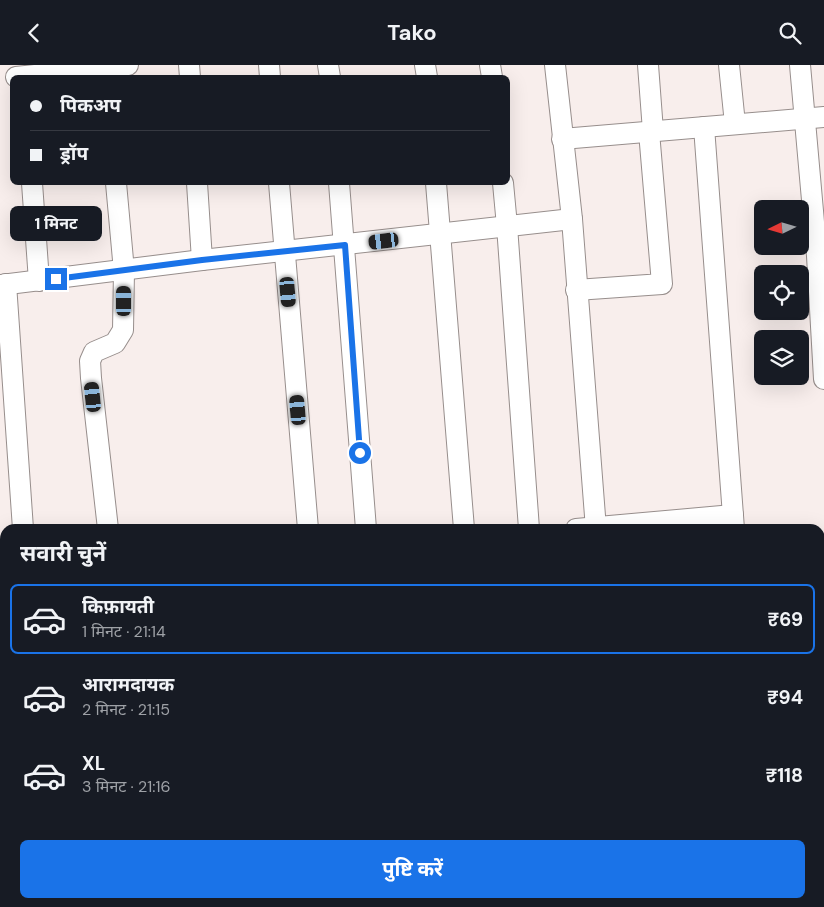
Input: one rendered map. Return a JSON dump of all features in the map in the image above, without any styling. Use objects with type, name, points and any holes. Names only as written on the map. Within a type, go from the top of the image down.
[{"type":"street","points":[[20,75],[105,70],[128,65]]},
{"type":"street","points":[[555,65],[572,219],[589,524]]},
{"type":"street","points":[[576,290],[662,284],[648,65]]},
{"type":"street","points":[[729,65],[735,124]]},
{"type":"street","points":[[800,65],[814,117],[824,379]]},
{"type":"street","points":[[562,139],[814,117]]},
{"type":"street","points":[[680,524],[734,522],[704,127]]},
{"type":"street","points":[[32,185],[39,281]]},
{"type":"street","points":[[107,524],[90,361],[94,352],[115,343],[123,330],[124,271],[116,185]]},
{"type":"street","points":[[196,185],[202,260]]},
{"type":"street","points":[[279,185],[308,524]]},
{"type":"street","points":[[339,185],[366,524]]},
{"type":"street","points":[[436,185],[464,524]]},
{"type":"street","points":[[503,185],[528,524]]},
{"type":"street","points":[[22,524],[7,400],[3,285],[202,260],[572,219]]},
{"type":"route","points":[[56,279],[202,260],[345,245],[360,453]]}]
